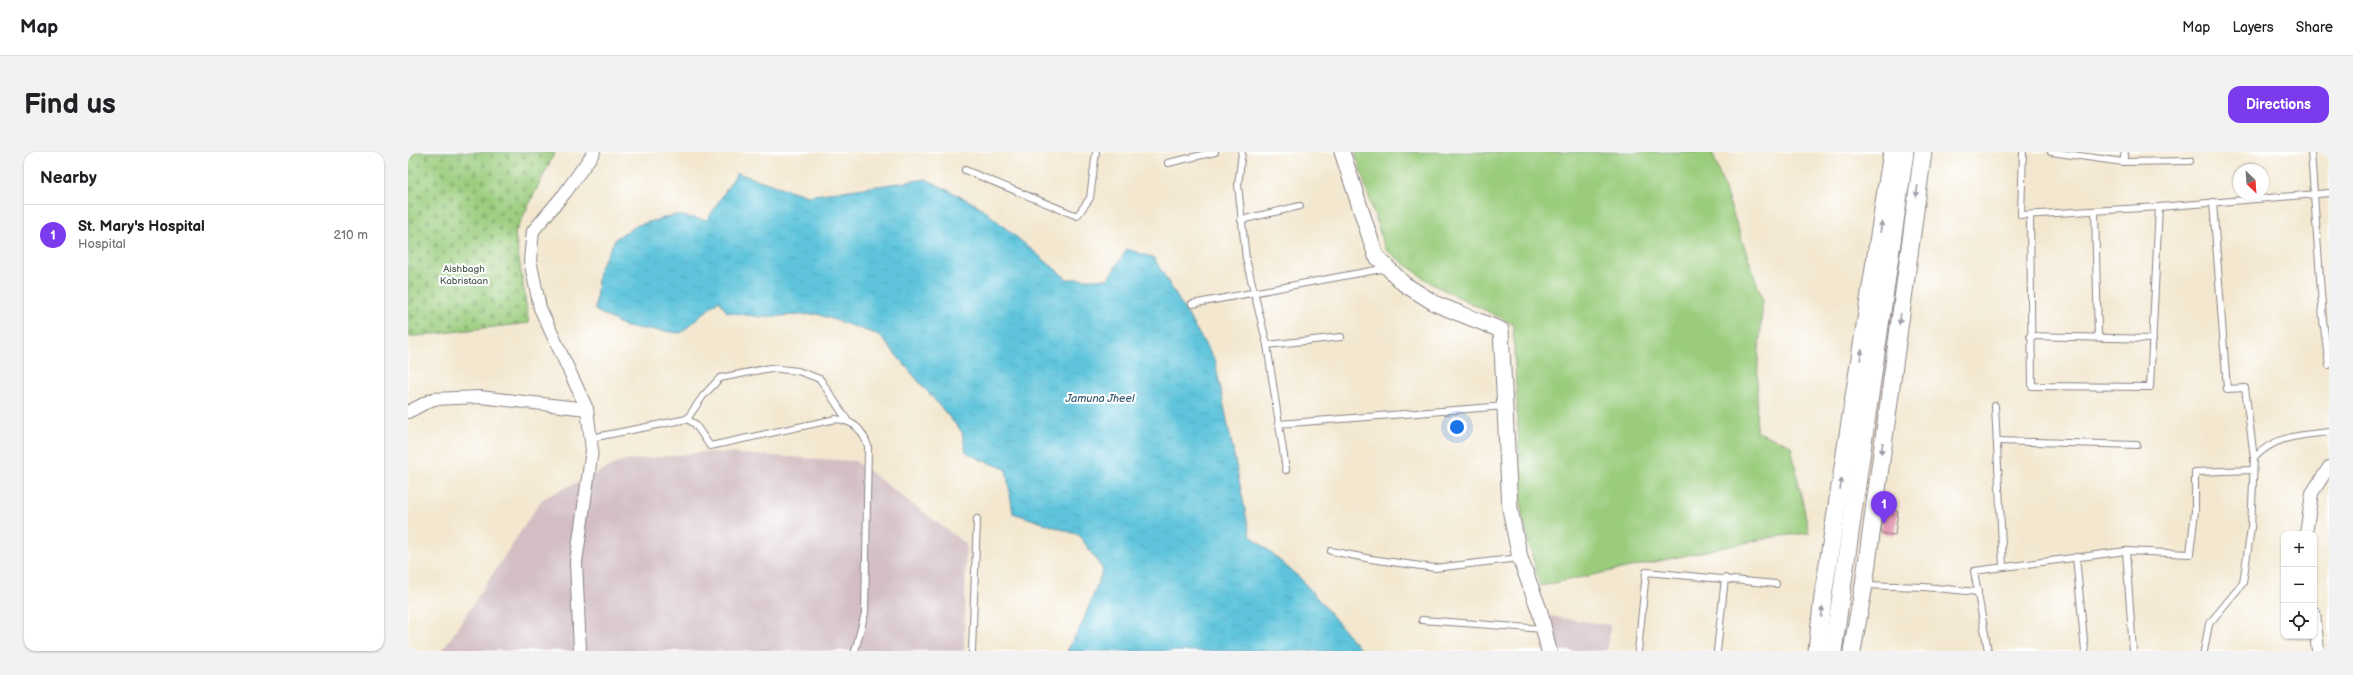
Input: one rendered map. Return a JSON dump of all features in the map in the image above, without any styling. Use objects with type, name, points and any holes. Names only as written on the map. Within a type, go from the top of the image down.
[{"type":"main road","points":[[1817,651],[1824,596],[1892,152]]},
{"type":"main road","points":[[1833,651],[1905,152]]},
{"type":"main road","points":[[1852,651],[1864,585],[1923,152]]},
{"type":"street","points":[[580,651],[576,562],[592,450],[591,438],[587,409],[540,308],[530,260],[533,231],[565,193],[594,152]]},
{"type":"street","points":[[1342,152],[1376,256],[1404,284],[1436,304],[1501,330],[1510,509],[1520,558],[1540,612],[1549,651]]},
{"type":"street","points":[[408,412],[433,399],[464,398],[480,398],[587,409]]},
{"type":"street","points":[[2306,531],[2312,493],[2329,468]]},
{"type":"street","points":[[2317,639],[2318,651]]},
{"type":"lane","points":[[965,170],[1077,216],[1090,198],[1096,152]]},
{"type":"lane","points":[[1168,164],[1215,152]]},
{"type":"lane","points":[[1242,152],[1238,185],[1246,259],[1267,345],[1286,470]]},
{"type":"lane","points":[[2023,152],[2021,215],[2159,207],[2314,193],[2329,193]]},
{"type":"lane","points":[[2052,152],[2123,162],[2190,161]]},
{"type":"lane","points":[[2123,162],[2125,152]]},
{"type":"lane","points":[[2311,152],[2323,320],[2329,365]]},
{"type":"lane","points":[[2204,651],[2209,624],[2243,583],[2251,528],[2254,458],[2244,388],[2227,389],[2213,202]]},
{"type":"lane","points":[[1242,220],[1300,206]]},
{"type":"lane","points":[[2030,215],[2030,336],[2032,386],[2150,387],[2159,207]]},
{"type":"lane","points":[[2095,211],[2098,337]]},
{"type":"lane","points":[[1192,304],[1254,291],[1388,268]]},
{"type":"lane","points":[[2030,336],[2153,339]]},
{"type":"lane","points":[[1267,345],[1341,337]]},
{"type":"lane","points":[[687,419],[703,396],[720,378],[770,368],[798,371],[820,379],[847,420],[863,432],[868,446],[864,613],[856,651]]},
{"type":"lane","points":[[1278,424],[1505,406]]},
{"type":"lane","points":[[1995,406],[2003,566]]},
{"type":"lane","points":[[591,438],[687,419],[695,424],[710,446],[836,419],[847,420]]},
{"type":"lane","points":[[2254,458],[2266,446],[2288,437],[2329,432]]},
{"type":"lane","points":[[1997,441],[2137,445]]},
{"type":"lane","points":[[1988,651],[1974,571],[2126,551],[2190,554],[2195,511],[2195,472],[2253,470]]},
{"type":"lane","points":[[972,651],[977,519]]},
{"type":"lane","points":[[1331,551],[1371,559],[1436,568],[1520,558]]},
{"type":"lane","points":[[2126,551],[2133,651]]},
{"type":"lane","points":[[2076,557],[2086,651]]},
{"type":"lane","points":[[1638,651],[1646,572],[1725,578],[1776,584]]},
{"type":"lane","points":[[1717,651],[1725,578]]},
{"type":"lane","points":[[1864,585],[1924,587],[1978,592]]},
{"type":"lane","points":[[1422,620],[1544,629]]},
{"type":"shaded area","points":[[706,452],[855,461],[966,544],[964,651],[442,651],[542,499],[622,461]]},
{"type":"shaded area","points":[[1548,616],[1610,625],[1607,651],[1542,651]]},
{"type":"green space","name":"Aishbagh Kabristaan","points":[[408,152],[555,152],[515,233],[529,323],[408,337]]},
{"type":"green space","points":[[1355,152],[1712,152],[1763,301],[1758,360],[1756,431],[1791,446],[1809,533],[1773,537],[1540,586],[1522,517],[1513,324],[1432,284],[1385,249]]},
{"type":"water","name":"Jamuna Jheel","points":[[737,173],[808,196],[926,179],[979,206],[1067,279],[1108,279],[1127,249],[1154,258],[1215,361],[1250,535],[1301,579],[1362,651],[1067,651],[1082,624],[1103,570],[1079,535],[1013,513],[1006,469],[979,459],[966,452],[962,432],[879,335],[817,314],[761,317],[727,312],[719,300],[681,333],[626,327],[595,310],[599,269],[616,238],[638,225],[675,215],[707,220]]},
{"type":"building","points":[[1884,509],[1898,511],[1895,535],[1881,533]]},
{"type":"place","name":"St. Mary's Hospital","points":[[1884,524]]}]
